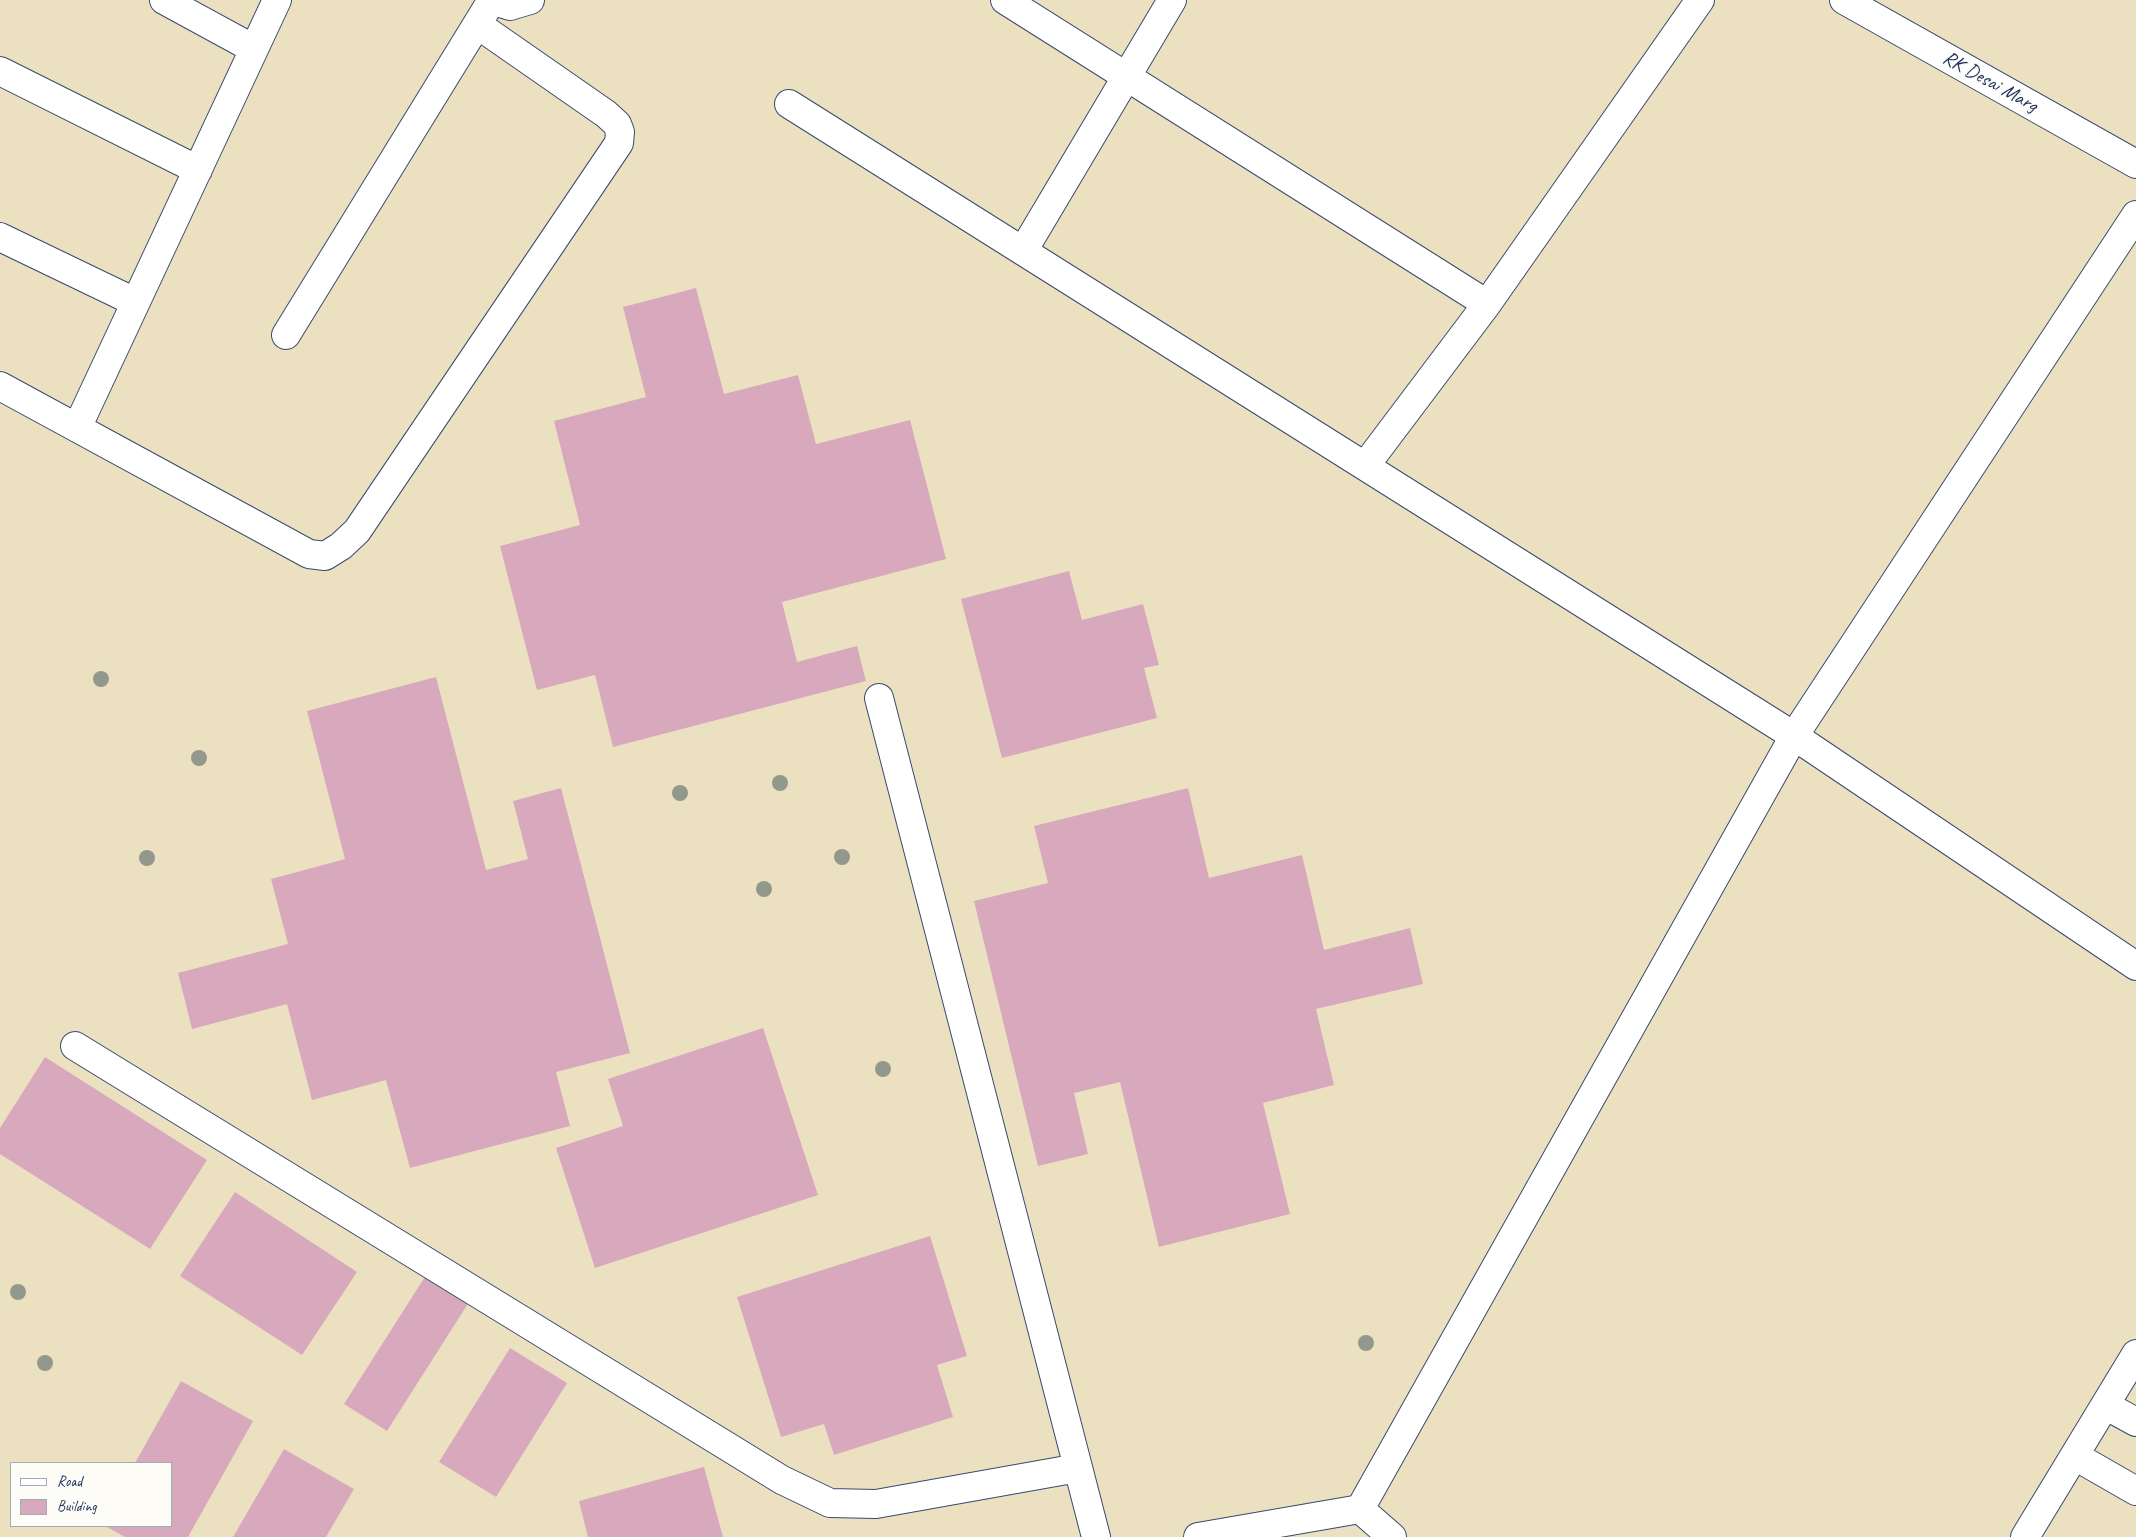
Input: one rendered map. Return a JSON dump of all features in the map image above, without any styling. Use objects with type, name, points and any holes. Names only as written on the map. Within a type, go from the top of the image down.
[{"type":"street","points":[[164,0],[254,49]]},
{"type":"street","points":[[77,428],[277,0]]},
{"type":"street","points":[[286,335],[492,0],[510,6],[530,0]]},
{"type":"street","points":[[1004,0],[1487,304]]},
{"type":"street","points":[[1023,251],[1172,0]]},
{"type":"street","points":[[1365,466],[1487,304],[1700,0]]},
{"type":"street","name":"RK Desai Marg","points":[[1844,0],[2136,164]]},
{"type":"street","points":[[0,386],[309,554],[325,556],[341,546],[357,531],[619,143],[620,132],[617,124],[606,114],[478,25]]},
{"type":"street","points":[[0,71],[198,170]]},
{"type":"street","points":[[789,104],[1794,736],[2136,966]]},
{"type":"street","points":[[1360,1509],[1794,736],[2136,215]]},
{"type":"street","points":[[0,237],[135,302]]},
{"type":"street","points":[[879,698],[1096,1537]]},
{"type":"street","points":[[75,1046],[782,1480],[830,1503],[876,1504],[1078,1468]]},
{"type":"street","points":[[2025,1537],[2136,1354]]},
{"type":"street","points":[[2105,1405],[2136,1422]]},
{"type":"street","points":[[2075,1456],[2136,1491]]},
{"type":"street","points":[[1198,1537],[1360,1509]]},
{"type":"street","points":[[1360,1509],[1392,1537]]},
{"type":"building","points":[[696,288],[724,394],[798,375],[816,444],[910,420],[946,559],[782,602],[797,662],[857,646],[866,681],[613,747],[595,675],[537,690],[500,546],[580,525],[554,421],[646,397],[623,307]]},
{"type":"building","points":[[1069,571],[1082,620],[1143,604],[1159,665],[1144,668],[1157,718],[1002,758],[961,599]]},
{"type":"building","points":[[436,677],[486,870],[528,859],[513,801],[561,788],[630,1053],[556,1072],[570,1126],[410,1168],[386,1080],[312,1100],[287,1004],[192,1029],[178,973],[288,944],[271,879],[345,859],[307,711]]},
{"type":"building","points":[[1188,788],[1209,878],[1302,855],[1324,950],[1410,928],[1423,984],[1316,1009],[1334,1085],[1263,1103],[1290,1214],[1159,1247],[1120,1082],[1074,1093],[1088,1154],[1038,1166],[974,901],[1048,883],[1034,826]]},
{"type":"building","points":[[763,1028],[818,1195],[595,1268],[556,1148],[623,1126],[608,1079]]},
{"type":"building","points":[[45,1057],[207,1160],[150,1249],[0,1154],[0,1128]]},
{"type":"building","points":[[235,1192],[357,1272],[302,1355],[180,1276]]},
{"type":"building","points":[[930,1236],[967,1356],[937,1365],[953,1417],[834,1455],[824,1424],[781,1437],[737,1297]]},
{"type":"building","points":[[428,1272],[471,1299],[387,1431],[344,1404]]},
{"type":"building","points":[[510,1348],[567,1383],[496,1497],[439,1462]]},
{"type":"building","points":[[181,1381],[253,1421],[188,1537],[125,1537],[107,1527],[172,1527],[172,1462],[136,1462]]},
{"type":"building","points":[[284,1449],[354,1489],[326,1537],[233,1537]]},
{"type":"building","points":[[704,1467],[723,1537],[588,1537],[579,1501]]}]
